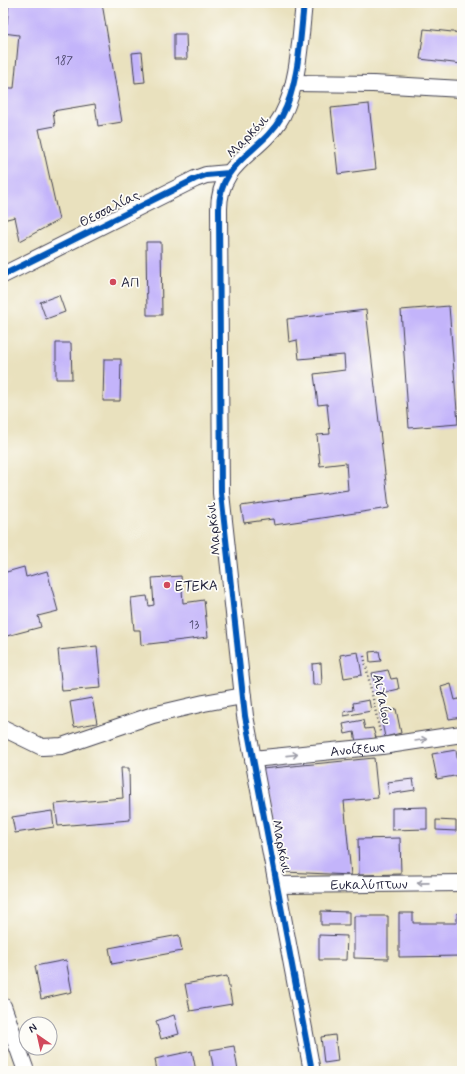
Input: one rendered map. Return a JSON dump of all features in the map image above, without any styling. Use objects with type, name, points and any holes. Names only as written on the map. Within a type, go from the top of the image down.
[{"type":"street","name":"Μαρκόνι","points":[[304,3],[294,83],[288,103],[275,127],[229,173],[222,185],[218,201],[221,493],[242,696],[312,1071]]},
{"type":"street","points":[[294,83],[374,84],[462,89]]},
{"type":"street","name":"Θεσσαλίας","points":[[3,275],[206,174],[229,173]]},
{"type":"street","points":[[3,728],[42,747],[62,746],[153,716],[204,703],[242,696]]},
{"type":"street","name":"Ανοίξεως","points":[[253,759],[382,746],[462,734]]},
{"type":"street","name":"Ευκαλύπτων","points":[[277,885],[462,883]]},
{"type":"street","points":[[3,1006],[26,1071]]},
{"type":"building","points":[[9,3],[102,3],[122,122],[98,126],[95,104],[53,111],[55,126],[39,129],[59,220],[20,241],[15,217],[3,220],[3,88],[14,88],[19,35],[3,33],[3,23],[7,24]]},
{"type":"building","points":[[424,29],[462,33],[462,64],[420,59]]},
{"type":"building","points":[[174,34],[186,34],[187,59],[174,59]]},
{"type":"building","points":[[142,52],[145,82],[135,83],[132,53]]},
{"type":"building","points":[[369,104],[376,169],[338,174],[331,108]]},
{"type":"building","points":[[146,242],[161,242],[162,315],[147,315]]},
{"type":"building","points":[[59,295],[65,312],[46,319],[40,302]]},
{"type":"building","points":[[449,306],[458,424],[409,428],[401,310]]},
{"type":"building","points":[[366,310],[389,508],[274,525],[273,519],[244,523],[241,506],[348,490],[346,463],[320,466],[317,435],[330,434],[327,404],[318,405],[314,374],[345,370],[344,355],[299,359],[297,340],[289,342],[287,319]]},
{"type":"building","points":[[56,343],[71,343],[72,379],[56,379]]},
{"type":"building","points":[[104,359],[121,359],[120,401],[103,401]]},
{"type":"building","points":[[24,567],[26,577],[47,571],[58,611],[38,616],[41,627],[3,637],[3,573]]},
{"type":"building","points":[[181,576],[183,603],[204,600],[208,637],[141,645],[140,630],[134,630],[131,598],[147,596],[149,606],[154,605],[152,578]]},
{"type":"building","points":[[97,646],[101,688],[62,691],[58,650]]},
{"type":"building","points":[[379,651],[381,661],[370,662],[369,652]]},
{"type":"building","points":[[358,652],[362,675],[344,678],[340,655]]},
{"type":"building","points":[[321,663],[322,685],[313,685],[312,664]]},
{"type":"building","points":[[388,670],[391,679],[397,678],[399,689],[377,694],[372,673]]},
{"type":"building","points":[[451,684],[455,700],[462,698],[462,717],[449,719],[441,687]]},
{"type":"building","points":[[92,698],[97,723],[74,727],[70,702]]},
{"type":"building","points":[[369,700],[371,711],[344,716],[344,712],[354,710],[353,703]]},
{"type":"building","points":[[396,709],[401,733],[385,737],[380,713]]},
{"type":"building","points":[[363,720],[365,729],[373,728],[376,738],[356,742],[354,732],[345,734],[343,724]]},
{"type":"building","points":[[456,750],[460,775],[437,779],[432,754]]},
{"type":"building","points":[[374,758],[378,798],[344,801],[351,875],[284,872],[262,769]]},
{"type":"building","points":[[121,768],[129,768],[130,820],[58,826],[55,804],[123,798]]},
{"type":"building","points":[[413,779],[415,790],[389,794],[387,782]]},
{"type":"building","points":[[459,800],[462,800],[462,817],[459,817]]},
{"type":"building","points":[[427,807],[427,829],[392,830],[392,808]]},
{"type":"building","points":[[52,811],[54,827],[15,833],[12,817]]},
{"type":"building","points":[[436,820],[456,821],[456,831],[436,830]]},
{"type":"building","points":[[400,838],[401,874],[359,875],[358,839]]},
{"type":"building","points":[[321,911],[349,912],[349,925],[321,925]]},
{"type":"building","points":[[399,913],[413,913],[413,923],[457,923],[457,913],[462,913],[462,956],[399,957]]},
{"type":"building","points":[[354,916],[388,916],[388,959],[354,958]]},
{"type":"building","points":[[179,935],[182,951],[112,964],[109,948]]},
{"type":"building","points":[[319,935],[347,936],[346,960],[319,960]]},
{"type":"building","points":[[66,960],[72,992],[41,999],[35,966]]},
{"type":"building","points":[[227,976],[232,1004],[190,1011],[185,984]]},
{"type":"building","points":[[174,1015],[179,1034],[161,1039],[156,1021]]},
{"type":"building","points":[[335,1035],[338,1061],[324,1063],[321,1037]]},
{"type":"building","points":[[234,1046],[238,1071],[214,1071],[210,1050]]},
{"type":"building","points":[[192,1051],[196,1071],[157,1071],[155,1059]]},
{"type":"cycle path","points":[[304,3],[298,61],[288,103],[282,116],[273,129],[233,169],[225,180],[221,194],[219,211],[221,493],[245,716],[312,1071]]},
{"type":"cycle path","points":[[3,275],[195,179],[206,175],[229,173]]},
{"type":"place","name":"ΑΠ","points":[[113,282]]},
{"type":"place","name":"ΕΤΕΚΑ","points":[[167,585]]}]
